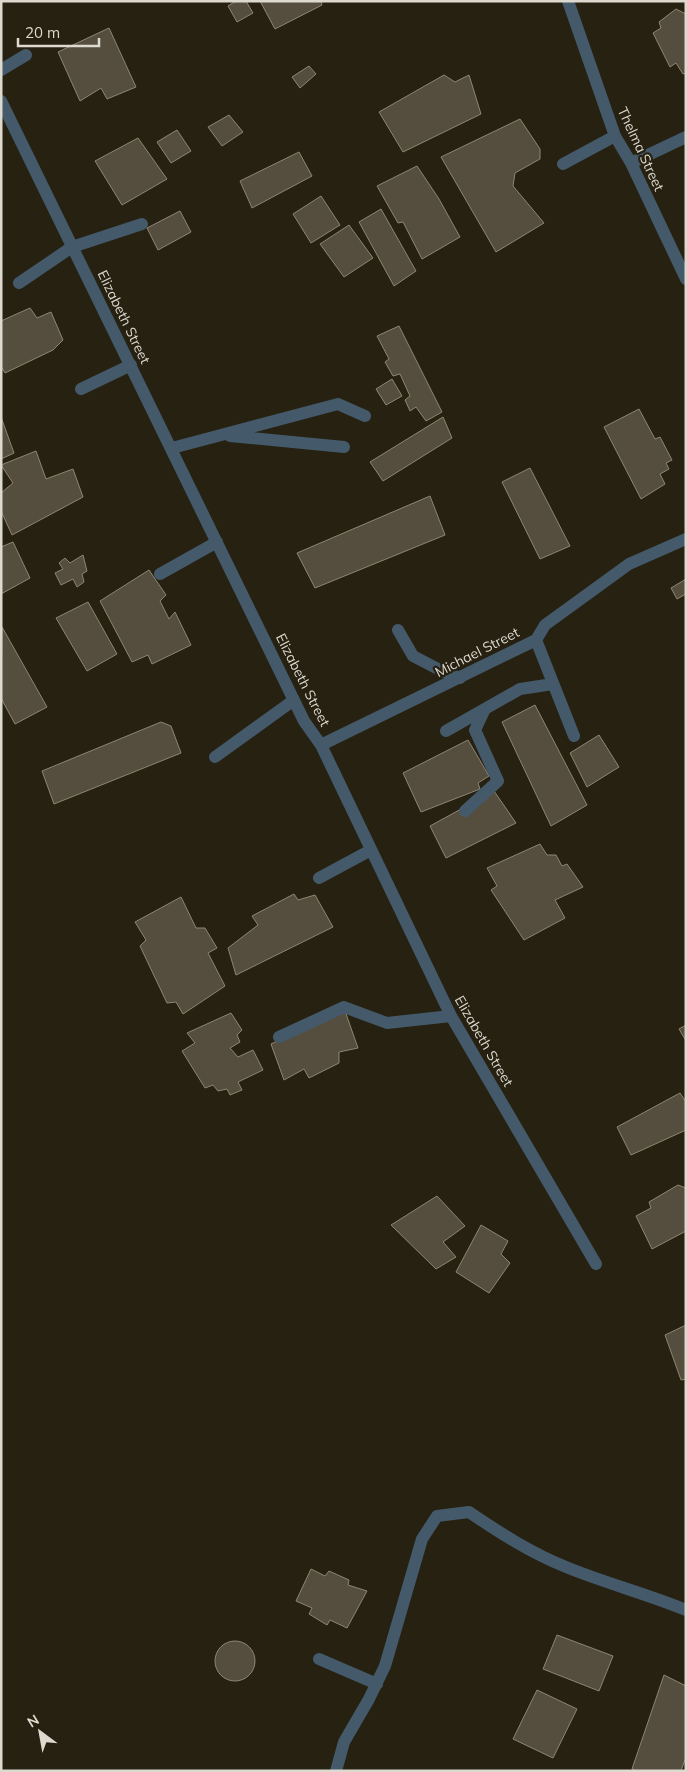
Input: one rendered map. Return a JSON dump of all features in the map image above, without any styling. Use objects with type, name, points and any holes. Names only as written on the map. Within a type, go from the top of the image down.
[{"type":"street","name":"Thelma Street","points":[[568,1],[615,136],[631,163],[686,279]]},
{"type":"street","points":[[1,70],[26,54]]},
{"type":"street","name":"Elizabeth Street","points":[[1,101],[172,448],[304,722],[321,745],[451,1016],[596,1264]]},
{"type":"street","points":[[563,164],[615,136]]},
{"type":"street","points":[[631,163],[686,137]]},
{"type":"street","points":[[19,283],[72,247],[142,224]]},
{"type":"street","points":[[81,388],[131,365]]},
{"type":"street","points":[[172,448],[338,404],[366,416]]},
{"type":"street","points":[[222,435],[344,447]]},
{"type":"street","name":"Michael Street","points":[[321,745],[536,640],[545,625],[629,564],[686,539]]},
{"type":"street","points":[[160,574],[217,542]]},
{"type":"street","points":[[398,630],[413,656],[460,678]]},
{"type":"street","points":[[536,640],[574,736]]},
{"type":"street","points":[[446,732],[520,689],[553,684]]},
{"type":"street","points":[[215,758],[294,700]]},
{"type":"street","points":[[465,811],[498,781],[476,730],[485,709]]},
{"type":"street","points":[[319,878],[371,850]]},
{"type":"street","points":[[279,1037],[344,1007],[387,1023],[451,1016]]},
{"type":"street","points":[[336,1771],[344,1742],[377,1684],[385,1666],[422,1539],[437,1516],[469,1512],[505,1537],[566,1567],[686,1610]]},
{"type":"street","points":[[319,1659],[377,1684]]},
{"type":"building","points":[[236,1],[246,1],[253,13],[237,22],[228,6]]},
{"type":"building","points":[[260,1],[321,1],[322,5],[275,29]]},
{"type":"building","points":[[676,9],[686,14],[686,73],[683,74],[676,63],[670,67],[653,33],[661,28],[659,22]]},
{"type":"building","points":[[109,28],[136,87],[107,99],[101,88],[80,101],[58,52]]},
{"type":"building","points":[[309,66],[316,74],[300,88],[292,77]]},
{"type":"building","points":[[444,75],[455,82],[469,75],[481,114],[403,152],[379,112]]},
{"type":"building","points":[[229,115],[243,132],[222,146],[208,127]]},
{"type":"building","points":[[520,119],[540,149],[540,159],[515,173],[513,186],[544,223],[496,252],[441,157]]},
{"type":"building","points":[[177,130],[191,151],[171,163],[157,142]]},
{"type":"building","points":[[138,138],[167,179],[122,205],[95,161]]},
{"type":"building","points":[[299,152],[312,176],[252,208],[240,181]]},
{"type":"building","points":[[417,166],[439,199],[460,237],[422,259],[403,222],[398,223],[377,186]]},
{"type":"building","points":[[321,196],[340,225],[311,243],[293,214]]},
{"type":"building","points":[[381,209],[416,271],[394,286],[359,222]]},
{"type":"building","points":[[180,211],[191,232],[158,250],[147,228]]},
{"type":"building","points":[[349,225],[373,258],[344,277],[320,244]]},
{"type":"building","points":[[30,308],[37,318],[51,312],[63,340],[53,350],[5,373],[1,366],[1,321]]},
{"type":"building","points":[[399,326],[442,412],[426,421],[416,407],[410,411],[405,400],[410,396],[400,374],[393,376],[385,362],[389,359],[377,336]]},
{"type":"building","points":[[392,379],[402,396],[386,405],[376,389]]},
{"type":"building","points":[[639,409],[655,439],[660,437],[672,460],[666,463],[669,469],[660,474],[665,484],[641,499],[604,427]]},
{"type":"building","points":[[1,417],[14,453],[1,459]]},
{"type":"building","points":[[443,417],[452,438],[383,481],[370,462]]},
{"type":"building","points":[[36,451],[46,479],[73,469],[83,497],[12,535],[1,511],[1,493],[13,483],[1,465]]},
{"type":"building","points":[[530,468],[570,546],[540,559],[502,482]]},
{"type":"building","points":[[430,496],[445,535],[315,588],[297,553]]},
{"type":"building","points":[[13,542],[30,578],[1,594],[1,547]]},
{"type":"building","points":[[83,555],[87,571],[82,574],[84,582],[77,587],[73,579],[61,585],[55,573],[63,569],[59,563],[65,558],[70,563]]},
{"type":"building","points":[[149,570],[166,595],[160,601],[169,619],[175,612],[191,645],[152,664],[148,655],[132,662],[100,601]]},
{"type":"building","points":[[686,579],[686,594],[677,599],[671,588]]},
{"type":"building","points":[[88,602],[117,654],[87,671],[56,618]]},
{"type":"building","points":[[2,627],[47,707],[15,724],[1,698]]},
{"type":"building","points":[[535,705],[587,805],[551,826],[502,722]]},
{"type":"building","points":[[161,722],[171,726],[181,753],[54,804],[42,771]]},
{"type":"building","points":[[599,735],[619,767],[587,787],[570,753]]},
{"type":"building","points":[[468,740],[489,776],[478,783],[480,789],[421,812],[403,773]]},
{"type":"building","points":[[494,791],[516,823],[446,858],[430,826]]},
{"type":"building","points":[[540,844],[547,855],[556,855],[562,866],[567,864],[583,887],[555,900],[565,918],[524,940],[491,890],[497,886],[487,868]]},
{"type":"building","points":[[294,894],[298,900],[315,895],[333,927],[236,975],[228,948],[258,925],[252,916]]},
{"type":"building","points":[[181,897],[196,928],[205,928],[217,948],[208,953],[225,986],[183,1014],[176,1002],[167,1003],[140,946],[146,940],[135,922]]},
{"type":"building","points":[[344,1008],[358,1048],[339,1052],[339,1063],[309,1078],[304,1069],[284,1080],[271,1044]]},
{"type":"building","points":[[231,1013],[242,1030],[237,1035],[240,1042],[230,1048],[238,1057],[253,1050],[263,1070],[238,1082],[242,1090],[230,1095],[227,1089],[218,1091],[213,1085],[205,1088],[182,1051],[195,1043],[187,1033]]},
{"type":"building","points":[[686,1025],[686,1041],[679,1029]]},
{"type":"building","points":[[680,1093],[686,1102],[686,1130],[631,1155],[617,1127]]},
{"type":"building","points":[[678,1185],[686,1188],[686,1231],[652,1249],[636,1216],[651,1208],[649,1202]]},
{"type":"building","points":[[437,1196],[465,1226],[443,1242],[456,1257],[436,1269],[391,1225]]},
{"type":"building","points":[[481,1225],[508,1241],[501,1254],[510,1263],[489,1293],[456,1272]]},
{"type":"building","points":[[686,1325],[686,1379],[681,1380],[665,1335]]},
{"type":"building","points":[[311,1569],[325,1576],[329,1571],[349,1580],[348,1585],[367,1591],[347,1628],[330,1620],[327,1625],[309,1614],[312,1608],[296,1601]]},
{"type":"building","points":[[557,1635],[613,1656],[599,1691],[543,1669]]},
{"type":"building","points":[[231,1641],[239,1641],[246,1644],[252,1650],[255,1661],[252,1672],[246,1678],[239,1681],[231,1681],[224,1678],[218,1672],[215,1665],[215,1657],[218,1650],[224,1644]]},
{"type":"building","points":[[664,1675],[686,1686],[686,1757],[681,1771],[637,1771],[632,1769]]},
{"type":"building","points":[[537,1690],[577,1709],[553,1758],[513,1739]]}]
